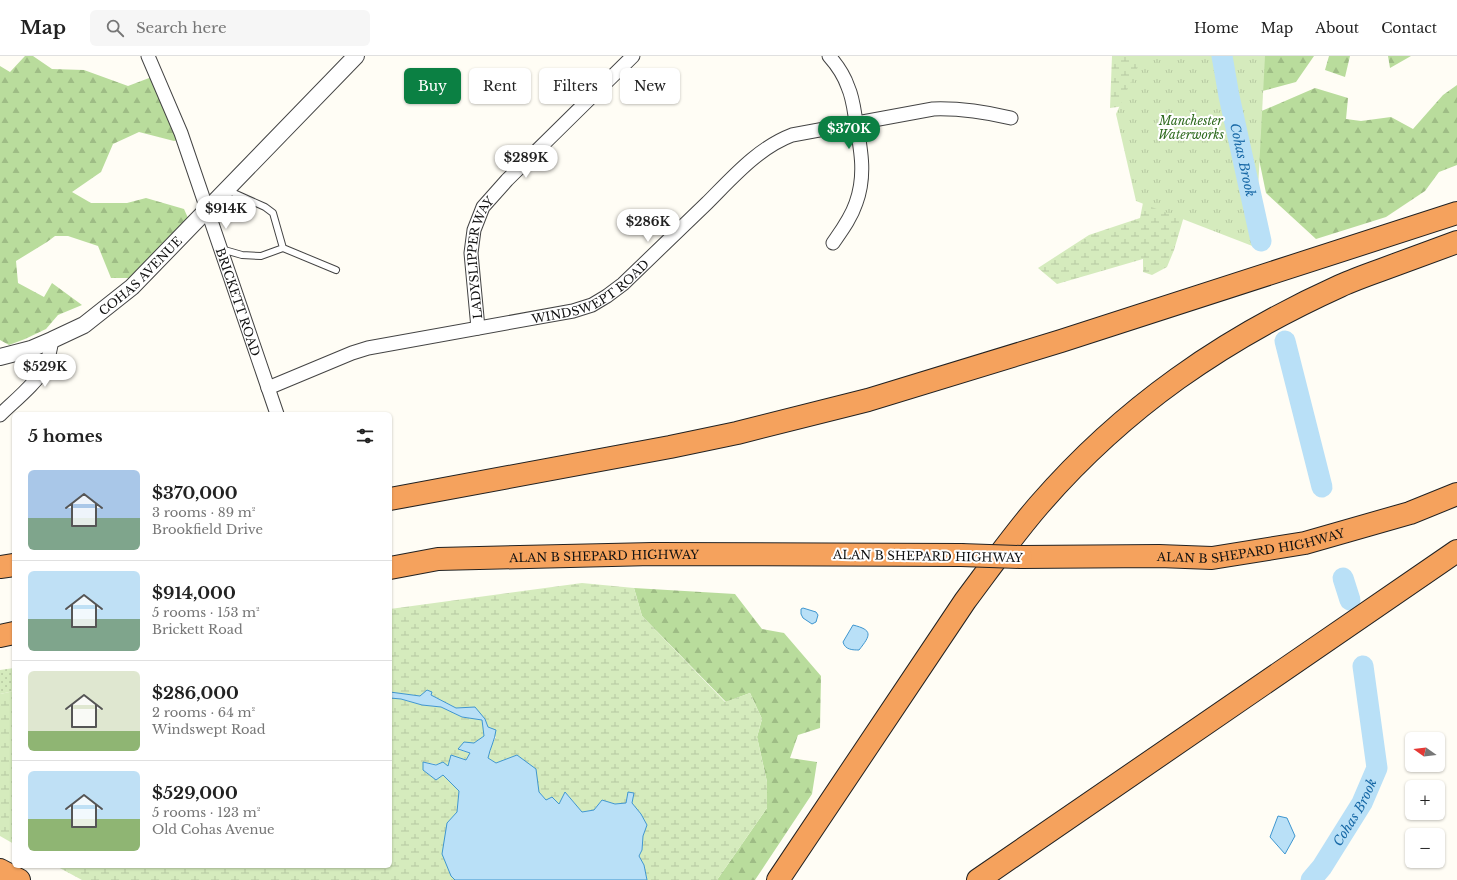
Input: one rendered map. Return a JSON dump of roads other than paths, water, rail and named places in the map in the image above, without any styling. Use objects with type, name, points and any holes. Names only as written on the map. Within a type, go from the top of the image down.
[{"type":"highway","points":[[392,499],[678,446],[737,433],[868,400],[1061,340],[1457,213]]},
{"type":"highway","points":[[778,880],[965,602],[1039,505],[1066,475],[1095,447],[1156,394],[1215,352],[1257,327],[1342,285],[1457,242]]},
{"type":"highway","name":"ALAN B SHEPARD HIGHWAY","points":[[392,568],[438,559],[653,554],[961,555],[1021,557],[1159,556],[1212,558],[1305,543],[1410,513],[1457,494]]},
{"type":"highway","points":[[978,880],[1457,551]]},
{"type":"highway","points":[[0,567],[12,565]]},
{"type":"highway","points":[[0,636],[12,633]]},
{"type":"highway","points":[[0,870],[19,880]]},
{"type":"street","name":"BRICKETT ROAD","points":[[148,56],[181,133],[219,249],[276,412]]},
{"type":"street","name":"COHAS AVENUE","points":[[0,357],[31,349],[84,325],[132,286],[159,260],[206,209],[356,56]]},
{"type":"street","name":"LADYSLIPPER WAY","points":[[478,328],[470,253],[474,230],[483,207],[507,180],[633,56]]},
{"type":"street","points":[[829,56],[842,73],[853,101],[863,168],[860,192],[851,216],[834,243]]},
{"type":"street","name":"WINDSWEPT ROAD","points":[[268,388],[352,353],[368,348],[554,315],[592,305],[623,284],[740,170],[764,149],[778,140],[792,135],[856,122],[933,109],[951,108],[973,110],[1011,118]]},
{"type":"street","points":[[0,415],[45,368],[52,340]]},
{"type":"lane","points":[[226,189],[265,207],[273,213],[284,248]]},
{"type":"lane","points":[[219,249],[261,256],[284,248],[336,270]]},
{"type":"water","points":[[803,608],[816,612],[818,615],[816,622],[812,624],[803,618],[801,609]]},
{"type":"water","points":[[853,625],[864,629],[868,634],[868,637],[859,650],[847,648],[843,642]]},
{"type":"water","points":[[427,690],[432,692],[431,695],[456,708],[475,707],[485,719],[488,727],[496,730],[488,758],[496,763],[517,755],[536,769],[539,792],[546,800],[552,797],[559,804],[565,792],[582,812],[594,810],[602,800],[615,804],[626,803],[628,792],[634,793],[632,803],[641,814],[647,825],[643,836],[642,850],[639,856],[644,865],[647,880],[455,880],[451,876],[442,854],[447,823],[457,812],[459,791],[443,775],[436,780],[423,770],[423,762],[436,765],[443,762],[448,766],[451,755],[466,760],[470,753],[458,749],[464,742],[474,743],[484,736],[482,720],[462,717],[441,707],[422,705],[392,698],[392,692],[420,696]]},
{"type":"water","points":[[1278,816],[1287,818],[1295,836],[1285,854],[1270,837]]},
{"type":"waterway","name":"Cohas Brook","points":[[1222,56],[1229,96],[1261,241]]},
{"type":"waterway","name":"Cohas Brook","points":[[1285,341],[1322,487]]},
{"type":"waterway","name":"Cohas Brook","points":[[1343,578],[1350,600]]},
{"type":"waterway","name":"Cohas Brook","points":[[1311,880],[1322,867],[1362,803],[1377,768],[1363,666]]},
{"type":"park label","name":"Manchester Waterworks","points":[[1191,127]]}]
